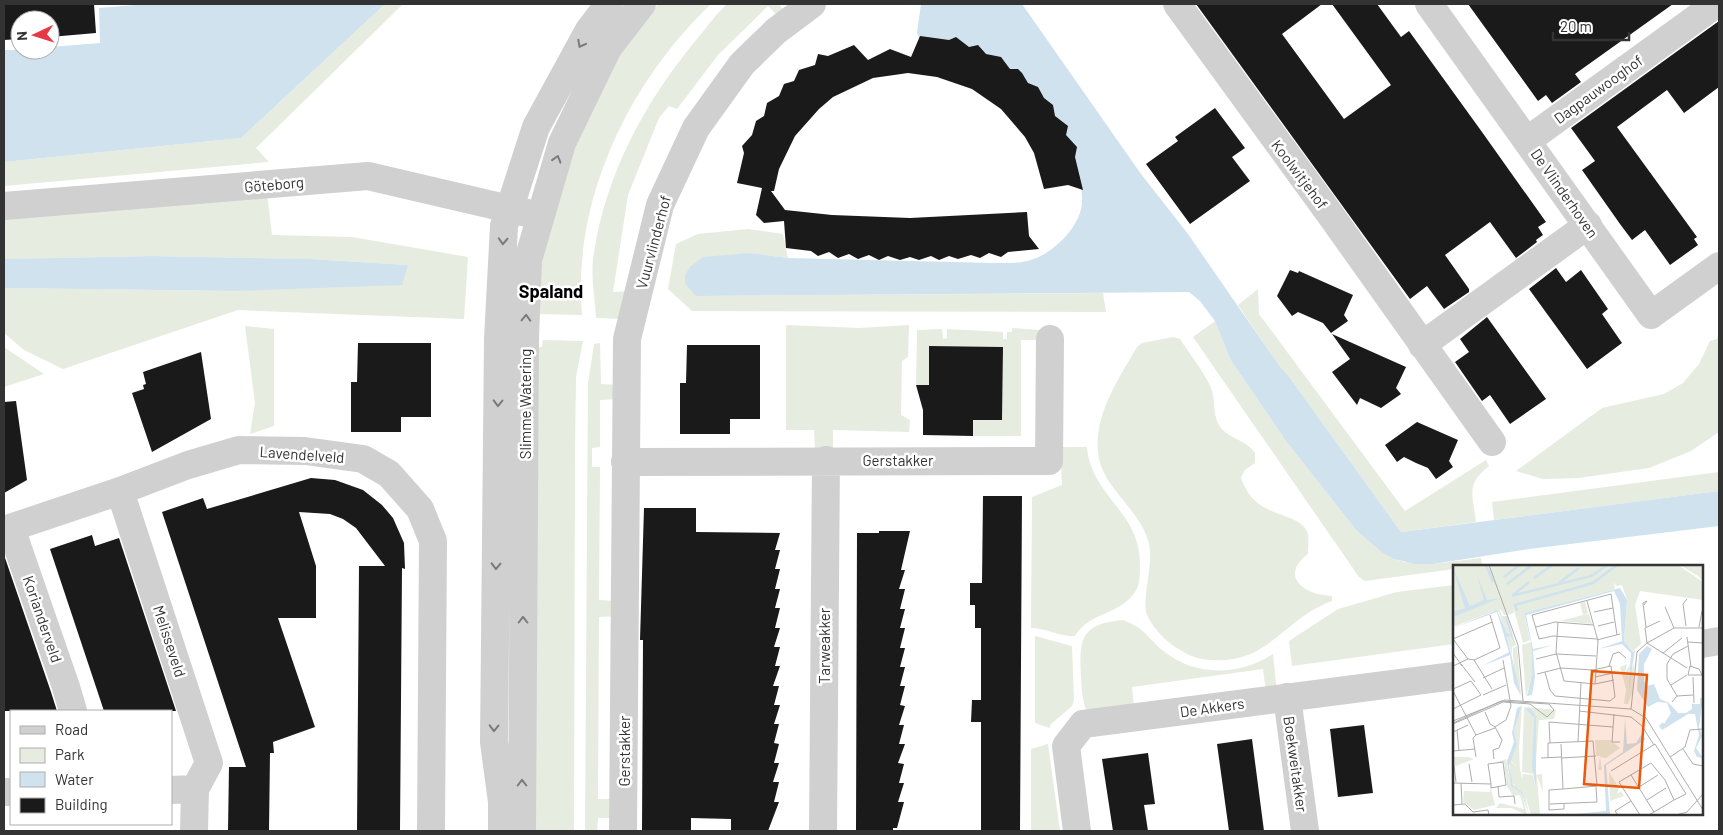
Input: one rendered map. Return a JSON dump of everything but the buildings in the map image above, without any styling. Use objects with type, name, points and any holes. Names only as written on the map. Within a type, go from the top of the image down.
[{"type":"street","name":"Slimme Watering","points":[[502,831],[502,802],[494,742],[498,369],[504,226],[536,127],[588,30],[609,4]]},
{"type":"street","name":"Slimme Watering","points":[[522,831],[528,260],[562,143],[608,48],[642,4]]},
{"type":"street","name":"Vuurvlinderhof","points":[[631,323],[660,205],[696,128],[742,64],[776,31],[812,4]]},
{"type":"street","name":"Koolwitjehof","points":[[1177,4],[1492,442]]},
{"type":"street","name":"De Vlinderhoven","points":[[1429,4],[1528,140],[1651,315],[1719,266]]},
{"type":"street","name":"Dagpauwooghof","points":[[1528,140],[1708,6]]},
{"type":"street","name":"Göteborg","points":[[4,206],[368,176],[540,216]]},
{"type":"street","points":[[1422,345],[1588,225]]},
{"type":"street","name":"Gerstakker","points":[[624,831],[627,339],[631,323]]},
{"type":"street","name":"Gerstakker","points":[[626,462],[826,460],[1049,461],[1050,339]]},
{"type":"street","name":"Lavendelveld","points":[[8,529],[120,491],[188,465],[238,450],[305,451],[363,459],[390,474],[420,509],[433,541],[431,831]]},
{"type":"street","name":"Tarweakker","points":[[823,831],[826,460]]},
{"type":"street","name":"Melisseveld","points":[[120,491],[209,763],[183,790]]},
{"type":"street","name":"Korianderveld","points":[[8,529],[73,710]]},
{"type":"street","points":[[1703,644],[1719,641]]},
{"type":"street","name":"De Akkers","points":[[1077,831],[1066,746],[1083,724],[1453,676]]},
{"type":"street","name":"Boekweitakker","points":[[1287,697],[1305,831]]},
{"type":"street","points":[[183,790],[194,831]]},
{"type":"green space","points":[[385,4],[403,4],[256,148],[269,162],[4,186],[4,162],[241,138]]},
{"type":"green space","points":[[658,4],[711,4],[682,35],[655,69],[632,106],[612,146],[597,187],[586,229],[581,272],[582,315],[535,314],[539,262],[580,123],[626,44]]},
{"type":"green space","points":[[727,4],[779,4],[786,14],[779,17],[768,6],[718,55],[677,109],[669,106],[659,118],[628,195],[613,292],[632,291],[625,319],[596,318],[593,277],[594,253],[608,194],[618,166],[645,112],[661,87],[678,62]]},
{"type":"green space","points":[[267,193],[272,235],[352,237],[468,257],[464,319],[238,310],[63,369],[24,350],[4,333],[4,288],[233,291],[408,265],[310,259],[152,256],[4,259],[4,215]]},
{"type":"green space","points":[[748,229],[783,234],[788,258],[750,253],[696,296],[1103,293],[1106,312],[692,311],[668,289],[676,244],[698,234]]},
{"type":"green space","points":[[1258,289],[1259,314],[1405,511],[1486,460],[1489,466],[1476,479],[1472,491],[1476,522],[1401,532],[1287,374],[1280,368],[1238,305]]},
{"type":"green space","points":[[1215,321],[1230,359],[1286,441],[1356,530],[1394,559],[1404,562],[1433,564],[1481,558],[1482,565],[1453,565],[1453,569],[1365,581],[1359,577],[1193,337]]},
{"type":"green space","points":[[786,325],[859,328],[909,325],[908,357],[902,361],[901,415],[910,420],[909,432],[833,430],[833,451],[815,451],[814,430],[786,430]]},
{"type":"green space","points":[[245,326],[274,329],[274,426],[250,434],[255,403]]},
{"type":"green space","points":[[1012,328],[1044,331],[1048,340],[1021,340],[1021,436],[973,436],[973,420],[1002,420],[1003,347],[929,346],[929,385],[916,385],[917,330],[942,329],[943,339],[947,338],[947,329],[1003,332],[1003,339],[1007,339],[1007,332],[1012,332]]},
{"type":"green space","points":[[1719,332],[1719,432],[1691,451],[1649,468],[1578,478],[1543,479],[1516,471],[1602,408],[1664,394],[1683,383],[1699,364],[1710,341],[1717,339]]},
{"type":"green space","points":[[1173,337],[1180,339],[1208,382],[1217,420],[1222,430],[1247,445],[1255,453],[1255,463],[1245,470],[1241,477],[1247,491],[1266,508],[1296,521],[1303,526],[1308,534],[1308,554],[1298,564],[1295,574],[1296,579],[1312,592],[1332,596],[1332,601],[1314,609],[1259,650],[1243,657],[1224,660],[1194,657],[1178,649],[1156,630],[1147,615],[1145,601],[1150,552],[1145,531],[1106,477],[1098,452],[1100,424],[1109,397],[1137,347],[1142,343]]},
{"type":"green space","points":[[543,340],[583,341],[576,377],[574,831],[530,831],[533,348],[542,347]]},
{"type":"green space","points":[[600,343],[601,384],[618,385],[618,399],[600,400],[600,447],[592,448],[592,467],[600,467],[599,600],[616,601],[616,616],[599,617],[598,799],[616,799],[615,818],[598,818],[597,831],[585,831],[588,384],[594,344]]},
{"type":"green space","points":[[4,347],[44,374],[4,387]]},
{"type":"green space","points":[[1060,447],[1087,447],[1090,464],[1097,479],[1133,531],[1138,547],[1140,566],[1138,586],[1129,600],[1088,622],[1075,636],[1031,628],[1032,497],[1062,485]]},
{"type":"green space","points":[[1719,472],[1719,491],[1494,520],[1492,502]]},
{"type":"green space","points":[[1453,585],[1453,644],[1292,666],[1289,641],[1338,609],[1397,592]]},
{"type":"green space","points":[[1123,620],[1141,630],[1162,650],[1175,659],[1202,669],[1231,670],[1260,661],[1273,654],[1277,692],[1266,693],[1263,669],[1132,687],[1134,707],[1088,714],[1083,700],[1082,643],[1086,635],[1098,625]]},
{"type":"green space","points":[[1035,636],[1072,646],[1074,700],[1072,706],[1050,725],[1050,728],[1035,723]]},
{"type":"green space","points":[[1048,744],[1060,831],[1031,831],[1031,749]]},
{"type":"water","points":[[147,4],[385,4],[241,138],[4,162],[4,50],[10,50],[10,60],[60,60],[60,46],[100,43],[99,8]]},
{"type":"water","points":[[921,4],[1022,4],[1141,174],[1188,234],[1280,367],[1287,374],[1401,532],[1719,491],[1719,526],[1529,549],[1433,564],[1415,564],[1394,559],[1383,553],[1356,530],[1286,441],[1230,359],[1215,321],[1200,301],[1189,292],[696,296],[685,283],[685,275],[690,267],[703,257],[750,253],[788,258],[1017,263],[1040,256],[1057,245],[1065,237],[1077,220],[1082,202],[1076,164],[919,37],[917,33]]},
{"type":"water","points":[[152,256],[310,259],[408,265],[402,285],[233,291],[4,288],[4,259]]},
{"type":"district","name":"Spaland","points":[[551,291]]}]
